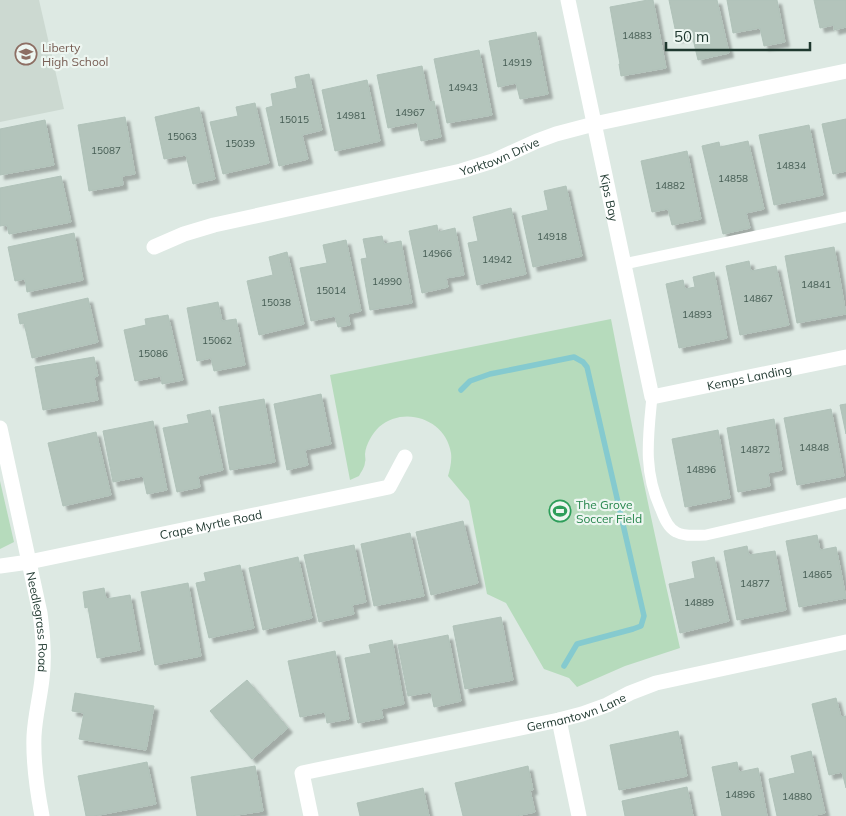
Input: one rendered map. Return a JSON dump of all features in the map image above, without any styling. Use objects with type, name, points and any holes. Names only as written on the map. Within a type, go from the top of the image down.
[{"type":"street","name":"Kips Bay","points":[[568,0],[652,397]]},
{"type":"street","name":"Yorktown Drive","points":[[154,247],[184,234],[214,225],[461,171],[543,139],[594,124],[846,71]]},
{"type":"street","name":"Kemps Landing","points":[[652,397],[846,357]]},
{"type":"street","name":"Needlegrass Road","points":[[0,428],[40,613],[44,649],[42,680],[34,737],[35,770],[42,816]]},
{"type":"street","name":"Crape Myrtle Road","points":[[0,566],[29,562],[389,487],[405,457]]},
{"type":"street","name":"Germantown Lane","points":[[311,816],[302,773],[559,720],[607,705],[630,693],[656,683],[846,642]]},
{"type":"street","points":[[559,720],[579,816]]},
{"type":"lane","points":[[624,264],[846,217]]},
{"type":"lane","points":[[652,397],[648,443],[649,472],[656,500],[665,520],[674,532],[685,536],[706,535],[846,503]]},
{"type":"shaded area","name":"Liberty High School","points":[[0,0],[39,0],[64,109],[0,122]]},
{"type":"green space","name":"The Grove Soccer Field","points":[[611,319],[644,484],[680,648],[625,666],[577,687],[569,678],[544,669],[506,603],[487,594],[469,501],[448,476],[451,453],[448,442],[441,432],[433,424],[423,419],[401,417],[389,420],[379,427],[372,436],[366,450],[363,469],[359,476],[350,480],[330,375]]},
{"type":"green space","points":[[0,481],[14,542],[0,549]]},
{"type":"building","points":[[653,0],[666,68],[621,76],[610,7]]},
{"type":"building","points":[[669,0],[717,0],[729,53],[698,60],[692,35],[677,38]]},
{"type":"building","points":[[727,0],[777,0],[785,42],[764,46],[760,28],[733,33]]},
{"type":"building","points":[[814,0],[846,0],[846,27],[834,30],[834,25],[820,28]]},
{"type":"building","points":[[536,32],[548,94],[520,99],[516,83],[498,87],[489,41]]},
{"type":"building","points":[[479,50],[492,115],[447,123],[434,59]]},
{"type":"building","points":[[422,66],[429,102],[434,101],[441,137],[421,141],[417,122],[388,128],[377,75]]},
{"type":"building","points":[[309,74],[322,130],[302,135],[308,159],[279,166],[266,108],[273,106],[271,94],[297,88],[295,77]]},
{"type":"building","points":[[367,80],[380,141],[335,151],[322,90]]},
{"type":"building","points":[[255,103],[269,163],[223,174],[210,122],[238,116],[236,107]]},
{"type":"building","points":[[199,107],[215,179],[193,184],[186,155],[164,159],[155,117]]},
{"type":"building","points":[[125,117],[135,174],[122,176],[123,185],[89,191],[78,125]]},
{"type":"building","points":[[846,119],[846,171],[833,174],[822,124]]},
{"type":"building","points":[[45,120],[54,165],[0,175],[0,129]]},
{"type":"building","points":[[809,125],[823,195],[774,205],[759,135]]},
{"type":"building","points":[[748,141],[764,209],[746,213],[750,228],[723,234],[702,146],[719,142],[720,147]]},
{"type":"building","points":[[687,151],[701,219],[672,225],[668,209],[652,212],[641,161]]},
{"type":"building","points":[[61,176],[71,222],[9,234],[7,225],[0,226],[0,188]]},
{"type":"building","points":[[566,186],[582,256],[533,267],[522,216],[548,210],[544,191]]},
{"type":"building","points":[[511,208],[526,274],[477,285],[468,243],[478,241],[473,217]]},
{"type":"building","points":[[437,225],[438,232],[455,228],[464,275],[446,278],[448,287],[422,293],[409,231]]},
{"type":"building","points":[[74,233],[83,280],[27,292],[25,279],[15,281],[8,247]]},
{"type":"building","points":[[382,236],[384,244],[401,241],[412,303],[370,310],[361,259],[367,258],[363,239]]},
{"type":"building","points":[[346,240],[361,311],[348,314],[350,325],[338,327],[335,316],[311,321],[300,268],[327,263],[323,245]]},
{"type":"building","points":[[834,247],[846,314],[797,323],[785,256]]},
{"type":"building","points":[[287,252],[304,324],[259,335],[247,281],[273,275],[269,257]]},
{"type":"building","points":[[749,261],[751,271],[776,266],[789,325],[740,335],[726,266]]},
{"type":"building","points":[[714,272],[727,338],[679,348],[666,284],[683,280],[685,289],[695,287],[693,277]]},
{"type":"building","points":[[88,298],[98,342],[32,358],[24,323],[20,324],[18,314]]},
{"type":"building","points":[[218,302],[222,321],[236,319],[245,365],[214,371],[211,358],[197,361],[187,308]]},
{"type":"building","points":[[168,315],[183,380],[162,384],[161,376],[135,381],[124,330],[146,325],[145,319]]},
{"type":"building","points":[[94,357],[98,376],[94,377],[98,400],[43,410],[35,367]]},
{"type":"building","points":[[321,394],[331,444],[305,450],[308,465],[287,470],[274,404]]},
{"type":"building","points":[[264,399],[275,462],[230,470],[219,407]]},
{"type":"building","points":[[846,404],[846,434],[840,405]]},
{"type":"building","points":[[831,409],[844,476],[797,485],[784,418]]},
{"type":"building","points":[[210,410],[223,470],[198,476],[200,487],[177,492],[163,428],[189,423],[187,415]]},
{"type":"building","points":[[774,419],[782,470],[768,473],[770,486],[738,492],[727,428]]},
{"type":"building","points":[[153,421],[167,490],[147,494],[143,476],[113,482],[103,431]]},
{"type":"building","points":[[718,430],[730,498],[685,507],[672,439]]},
{"type":"building","points":[[96,432],[111,495],[63,506],[48,443]]},
{"type":"building","points":[[463,521],[478,583],[431,595],[416,532]]},
{"type":"building","points":[[410,533],[424,596],[374,606],[361,544]]},
{"type":"building","points":[[817,535],[820,550],[836,547],[846,598],[799,607],[786,541]]},
{"type":"building","points":[[354,545],[366,602],[352,605],[354,614],[319,622],[304,555]]},
{"type":"building","points":[[747,546],[749,555],[775,551],[786,610],[737,620],[724,551]]},
{"type":"building","points":[[298,557],[312,618],[263,630],[249,568]]},
{"type":"building","points":[[714,557],[729,621],[680,633],[669,584],[695,578],[692,562]]},
{"type":"building","points":[[240,565],[254,628],[209,638],[196,583],[206,581],[204,573]]},
{"type":"building","points":[[188,583],[201,656],[155,665],[141,592]]},
{"type":"building","points":[[104,588],[106,599],[130,595],[140,650],[97,658],[88,607],[85,608],[83,592]]},
{"type":"building","points":[[501,617],[513,680],[465,689],[453,626]]},
{"type":"building","points":[[448,635],[461,701],[434,707],[431,692],[408,696],[398,645]]},
{"type":"building","points":[[392,640],[404,704],[381,709],[383,718],[358,723],[345,658],[371,653],[369,645]]},
{"type":"building","points":[[335,651],[349,719],[327,723],[325,712],[300,717],[288,661]]},
{"type":"building","points":[[247,680],[288,728],[252,759],[210,711]]},
{"type":"building","points":[[75,693],[154,706],[146,750],[79,739],[84,713],[72,711]]},
{"type":"building","points":[[836,698],[841,717],[846,716],[846,788],[842,772],[829,775],[812,704]]},
{"type":"building","points":[[678,731],[687,776],[619,790],[610,745]]},
{"type":"building","points":[[811,751],[825,813],[811,816],[777,816],[769,779],[795,773],[791,756]]},
{"type":"building","points":[[147,762],[156,804],[86,816],[78,776]]},
{"type":"building","points":[[737,762],[739,772],[758,768],[767,816],[722,816],[712,767]]},
{"type":"building","points":[[255,766],[263,811],[231,816],[197,816],[191,777]]},
{"type":"building","points":[[528,766],[533,790],[530,790],[535,812],[516,816],[463,816],[455,783]]},
{"type":"building","points":[[687,787],[693,816],[625,816],[622,801]]},
{"type":"building","points":[[423,788],[429,816],[360,816],[357,803]]},
{"type":"waterway","points":[[461,390],[470,381],[490,374],[574,357],[583,362],[587,367],[644,616],[641,626],[577,644],[564,666]]},
{"type":"place","name":"Liberty High School","points":[[26,54]]},
{"type":"place","name":"The Grove Soccer Field","points":[[560,511]]}]
